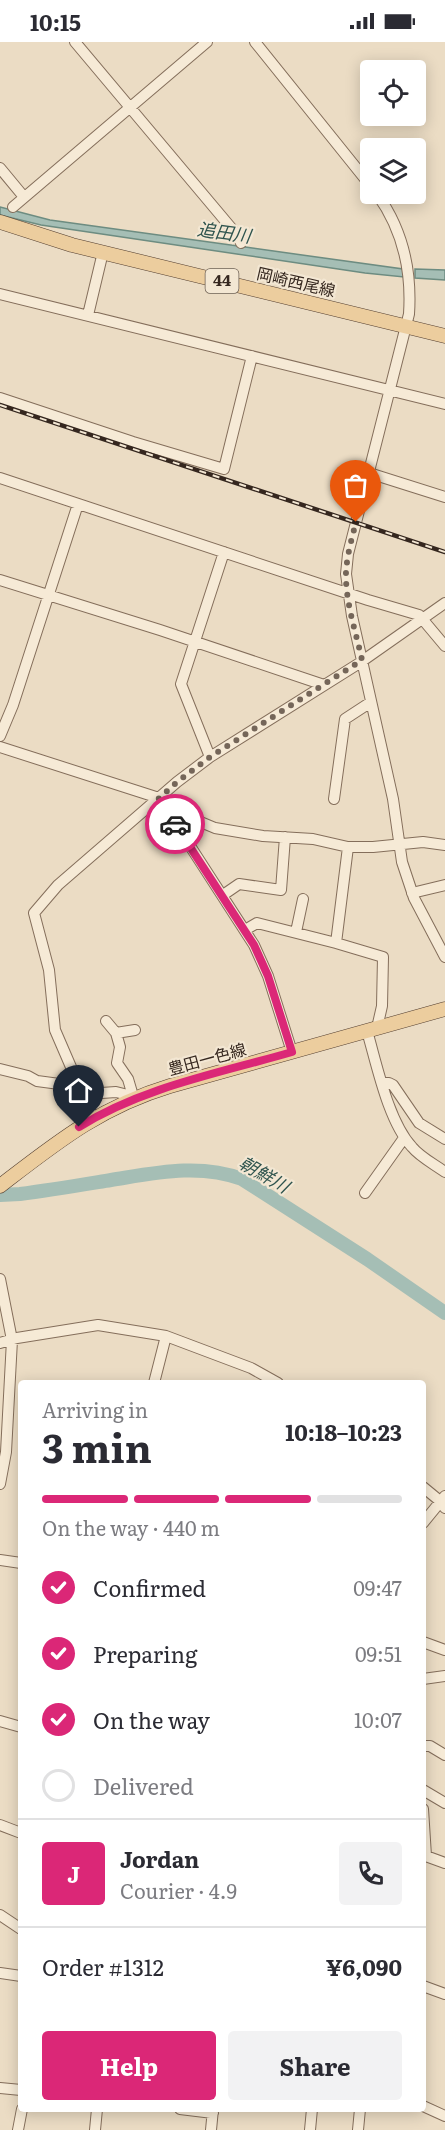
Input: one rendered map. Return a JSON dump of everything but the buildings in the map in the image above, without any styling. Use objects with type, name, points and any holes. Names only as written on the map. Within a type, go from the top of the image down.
[{"type":"main road","name":"岡崎西尾線","points":[[0,222],[42,237],[445,336]]},
{"type":"main road","name":"豊田一色線","points":[[0,1186],[62,1138],[93,1118],[135,1097],[445,1009]]},
{"type":"street","points":[[75,42],[238,236],[241,243]]},
{"type":"street","points":[[13,207],[207,42]]},
{"type":"street","points":[[255,42],[360,172]]},
{"type":"street","points":[[0,168],[24,197]]},
{"type":"street","points":[[383,204],[397,227],[409,265],[407,325],[348,554],[346,574],[362,660],[393,799],[402,862],[412,893],[445,957]]},
{"type":"street","points":[[88,315],[103,252]]},
{"type":"street","points":[[0,294],[445,404]]},
{"type":"street","points":[[0,398],[224,469],[252,357]]},
{"type":"street","points":[[369,473],[445,497]]},
{"type":"street","points":[[0,478],[423,618],[445,645]]},
{"type":"street","points":[[0,736],[13,705],[78,504]]},
{"type":"street","points":[[210,757],[181,684],[224,552]]},
{"type":"street","points":[[0,580],[324,685]]},
{"type":"street","points":[[93,1118],[55,1030],[49,970],[34,913],[58,885],[210,757],[324,685],[445,603]]},
{"type":"street","points":[[334,799],[345,719],[371,702]]},
{"type":"street","points":[[0,747],[158,799],[245,930],[268,976],[292,1052]]},
{"type":"street","points":[[165,810],[172,810],[215,828],[263,836],[313,839],[348,846],[373,847],[423,842],[445,845]]},
{"type":"street","points":[[223,895],[239,884],[281,890],[285,837]]},
{"type":"street","points":[[336,942],[348,846]]},
{"type":"street","points":[[412,893],[445,885]]},
{"type":"street","points":[[296,933],[303,899]]},
{"type":"street","points":[[245,930],[256,923],[336,942],[383,957],[382,1006],[372,1030],[383,1083],[393,1116],[404,1138],[413,1149],[445,1172]]},
{"type":"street","points":[[106,1021],[116,1033],[120,1047],[117,1063],[128,1079],[135,1097]]},
{"type":"street","points":[[116,1033],[135,1030]]},
{"type":"street","points":[[0,1069],[28,1076],[37,1081],[67,1085],[81,1092],[96,1095],[116,1092],[135,1097]]},
{"type":"street","points":[[383,1083],[393,1085],[419,1123],[445,1138]]},
{"type":"street","points":[[364,1193],[404,1138]]},
{"type":"street","points":[[0,1279],[12,1340],[6,1452],[0,1484]]},
{"type":"street","points":[[0,1343],[17,1338],[98,1325],[166,1336],[251,1368],[273,1380]]},
{"type":"street","points":[[155,1380],[166,1336]]},
{"type":"street","points":[[426,1489],[444,1502],[426,1520]]},
{"type":"street","points":[[0,1560],[18,1563]]},
{"type":"street","points":[[426,1643],[445,1650]]},
{"type":"street","points":[[426,1679],[445,1676]]},
{"type":"street","points":[[0,1721],[18,1726]]},
{"type":"street","points":[[426,1746],[445,1755]]},
{"type":"street","points":[[426,1793],[445,1803]]},
{"type":"street","points":[[0,1825],[18,1832]]},
{"type":"street","points":[[426,1856],[445,1863]]},
{"type":"street","points":[[0,1915],[18,1927]]},
{"type":"street","points":[[0,1973],[18,1976]]},
{"type":"street","points":[[426,1987],[445,1994]]},
{"type":"street","points":[[0,2088],[18,2090]]},
{"type":"street","points":[[426,2107],[445,2116]]},
{"type":"street","points":[[18,2130],[21,2112]]},
{"type":"street","points":[[95,2130],[97,2112]]},
{"type":"street","points":[[211,2130],[213,2112]]},
{"type":"street","points":[[310,2130],[312,2112]]},
{"type":"street","points":[[358,2130],[360,2112]]},
{"type":"water","points":[[0,207],[50,220],[403,269],[404,277],[41,225],[0,215]]},
{"type":"water","points":[[415,269],[445,270],[445,280],[415,278]]},
{"type":"waterway","name":"朝鮮川","points":[[0,1195],[20,1194],[160,1172],[193,1170],[226,1174],[242,1179],[367,1259],[445,1313]]},
{"type":"railway","points":[[0,405],[445,552]]},
{"type":"way so far","points":[[175,824],[157,800],[167,790],[210,757],[362,660],[346,574],[348,554],[356,522]]},
{"type":"route","points":[[79,1127],[121,1104],[154,1091],[292,1052],[268,976],[254,945],[175,824]]},
{"type":"water label","name":"追田川","points":[[224,233]]}]
